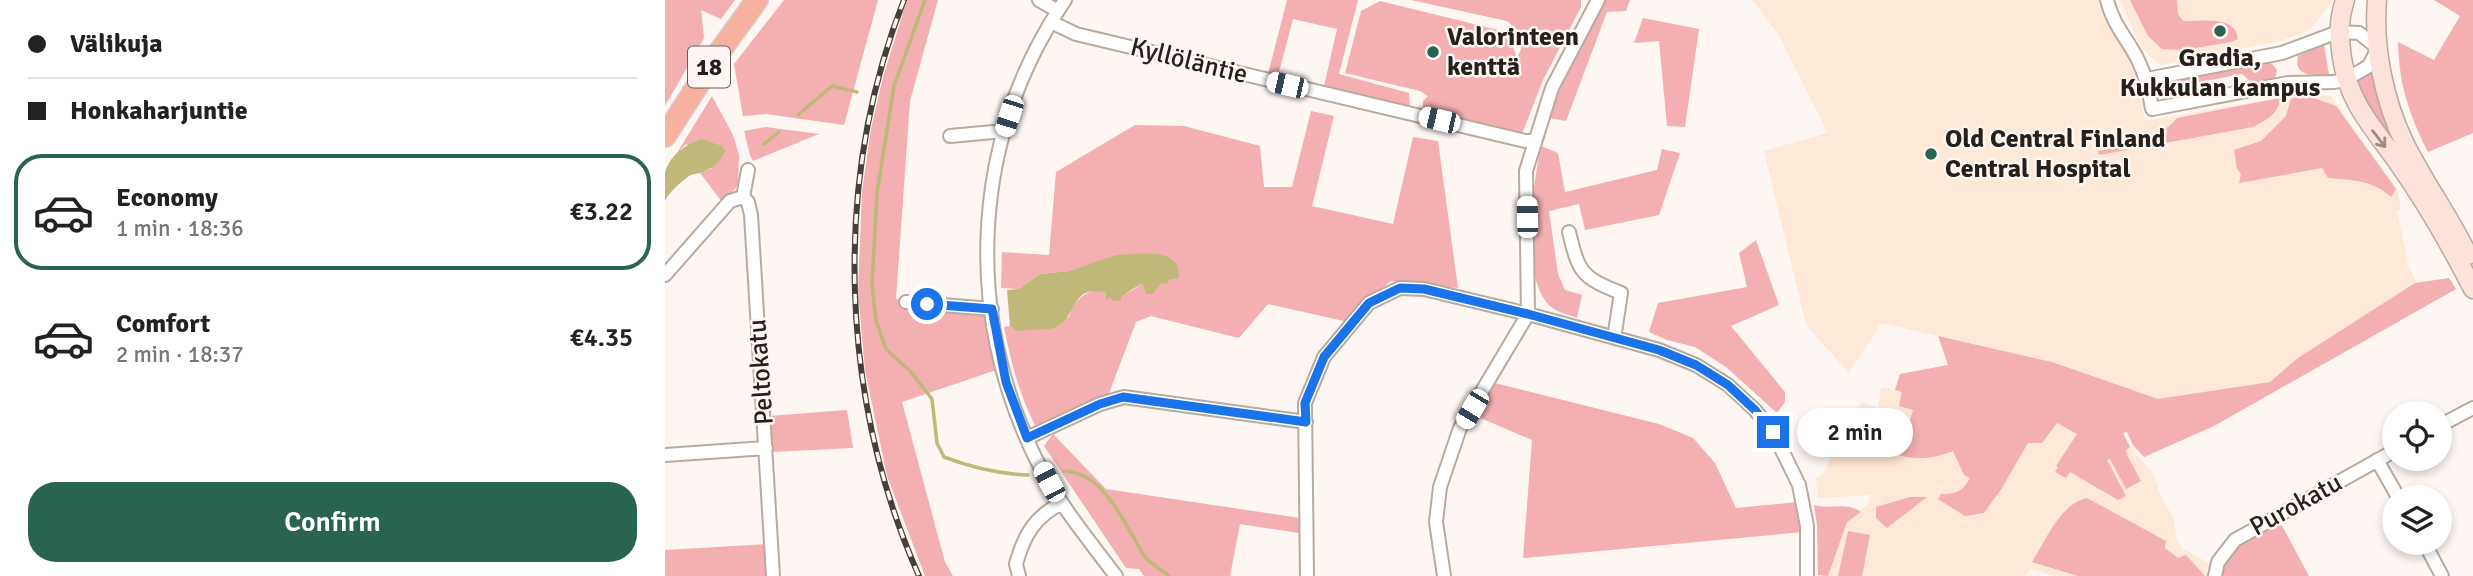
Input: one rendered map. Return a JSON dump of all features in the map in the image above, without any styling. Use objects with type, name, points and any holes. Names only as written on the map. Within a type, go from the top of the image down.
[{"type":"highway","name":"18","points":[[665,136],[719,51],[757,0]]},
{"type":"main road","points":[[2345,0],[2338,32],[2345,80],[2357,106],[2470,265]]},
{"type":"main road","points":[[2377,0],[2375,17],[2383,80],[2404,142],[2470,265],[2473,289]]},
{"type":"street","points":[[1039,0],[1062,5],[1030,60],[1004,131],[990,190],[986,256],[992,309],[1006,382],[1027,438],[1062,503],[1116,576]]},
{"type":"street","points":[[1444,576],[1436,522],[1440,487],[1460,428],[1528,314],[1526,171],[1552,88],[1598,0]]},
{"type":"street","points":[[2107,0],[2111,17],[2147,79],[2152,109],[2288,83],[2345,80],[2369,66],[2378,48],[2359,33],[2338,32],[2282,53],[2147,79]]},
{"type":"street","name":"Kyllöläntie","points":[[1051,22],[1076,34],[1534,141]]},
{"type":"street","points":[[950,136],[1004,131]]},
{"type":"street","name":"Peltokatu","points":[[748,170],[743,197],[748,202],[751,215],[773,576]]},
{"type":"street","points":[[665,275],[730,201],[743,197]]},
{"type":"street","points":[[1569,232],[1577,263],[1590,280],[1621,293],[1615,331]]},
{"type":"street","points":[[1307,576],[1305,403],[1324,357],[1369,303],[1400,288],[1424,289],[1659,350],[1696,365],[1728,385],[1755,410],[1783,448],[1799,485],[1807,526],[1807,576]]},
{"type":"street","points":[[906,302],[992,309]]},
{"type":"street","points":[[1027,438],[1100,404],[1123,397],[1306,422]]},
{"type":"street","points":[[2452,419],[2473,408]]},
{"type":"street","points":[[665,455],[765,448]]},
{"type":"street","name":"Purokatu","points":[[2215,576],[2218,562],[2235,540],[2382,457]]},
{"type":"street","points":[[2377,460],[2391,485]]},
{"type":"street","points":[[1019,576],[1016,564],[1033,525],[1044,512],[1062,503]]},
{"type":"street","points":[[2431,555],[2442,576]]},
{"type":"shaded area","points":[[665,0],[735,0],[721,19],[701,10],[704,38],[665,106]]},
{"type":"shaded area","points":[[784,0],[878,0],[844,125],[766,114],[743,116],[734,64]]},
{"type":"shaded area","points":[[907,0],[938,0],[910,101],[896,299],[985,304],[996,370],[902,402],[945,562],[953,576],[925,576],[887,476],[865,370],[858,291],[862,192],[871,129],[883,77]]},
{"type":"shaded area","points":[[1287,0],[1358,0],[1339,74],[1409,93],[1410,107],[1324,86],[1337,29],[1293,19],[1278,76],[1268,74]]},
{"type":"shaded area","name":"Valorinteen kenttä","points":[[1411,0],[1581,0],[1581,7],[1543,80],[1522,134],[1427,112],[1423,101],[1428,96],[1420,91],[1345,73],[1361,11],[1380,1],[1498,30],[1509,39],[1517,58],[1521,49],[1517,30],[1507,21]]},
{"type":"shaded area","points":[[1602,0],[1630,0],[1626,11],[1607,12],[1566,121],[1549,118],[1550,107],[1562,77]]},
{"type":"shaded area","points":[[1752,0],[2102,0],[2106,19],[2134,63],[2145,121],[2306,93],[2331,96],[2397,189],[2401,209],[2397,211],[2409,266],[2419,288],[2298,358],[2270,382],[2154,400],[2052,362],[1881,323],[1849,373],[1806,325],[1764,151],[1828,133],[1778,34]]},
{"type":"shaded area","name":"Gradia, Kukkulan kampus","points":[[2120,0],[2333,0],[2312,28],[2301,34],[2280,41],[2161,65],[2150,57],[2136,38]]},
{"type":"shaded area","points":[[2130,0],[2177,0],[2178,14],[2183,21],[2224,23],[2231,26],[2238,39],[2183,50],[2162,49],[2148,36]]},
{"type":"shaded area","points":[[2434,0],[2473,0],[2473,133],[2428,152],[2406,99],[2400,72],[2398,42],[2434,60],[2460,16]]},
{"type":"shaded area","points":[[1643,18],[1699,29],[1685,127],[1667,126],[1659,41],[1634,43]]},
{"type":"shaded area","points":[[2324,44],[2329,75],[2302,72],[2297,63],[2298,56]]},
{"type":"shaded area","points":[[2271,63],[2277,70],[2275,79],[2254,85],[2242,74],[2179,86],[2169,99],[2163,98],[2158,92],[2160,84],[2165,82]]},
{"type":"shaded area","points":[[2374,69],[2412,169],[2370,119],[2356,83]]},
{"type":"shaded area","points":[[2306,95],[2336,106],[2396,189],[2391,197],[2369,184],[2328,178],[2322,168],[2239,183],[2241,174],[2237,169],[2234,150],[2261,141],[2286,116],[2291,99]]},
{"type":"shaded area","points":[[712,96],[733,135],[739,155],[738,185],[723,203],[700,173],[712,168],[686,144],[675,156]]},
{"type":"shaded area","points":[[2280,98],[2274,112],[2253,127],[2099,155],[2098,151],[2151,137],[2170,126],[2177,118]]},
{"type":"shaded area","points":[[1311,111],[1334,116],[1312,206],[1393,224],[1413,137],[1438,141],[1458,288],[1391,281],[1344,321],[1268,304],[1239,338],[1151,316],[1136,322],[1108,396],[1044,425],[1035,425],[1016,378],[1004,327],[1010,326],[1017,332],[1023,329],[1039,329],[1069,317],[1078,300],[1095,290],[1123,295],[1141,284],[1144,287],[1161,282],[1087,265],[1069,271],[1040,274],[1019,289],[1001,288],[1002,252],[1049,255],[1056,172],[1135,125],[1184,126],[1260,146],[1264,187],[1292,187]]},
{"type":"shaded area","points":[[766,127],[819,134],[753,161],[744,131]]},
{"type":"shaded area","points":[[701,139],[722,146],[725,151],[723,155],[711,167],[690,175],[665,201],[665,173],[670,161],[684,147]]},
{"type":"shaded area","points":[[1541,146],[1558,153],[1565,192],[1657,170],[1662,149],[1680,153],[1659,215],[1585,230],[1579,204],[1549,211],[1558,274],[1565,290],[1582,295],[1577,318],[1548,304],[1539,290],[1534,272],[1531,251],[1532,205]]},
{"type":"shaded area","points":[[1756,240],[1779,305],[1731,326],[1785,392],[1785,402],[1777,413],[1726,367],[1695,347],[1649,332],[1658,303],[1747,287],[1739,253]]},
{"type":"shaded area","points":[[1116,255],[1166,256],[1173,260],[1178,268],[1179,278],[1170,279],[1166,284],[1161,283],[1153,294],[1146,294],[1141,284],[1122,296],[1121,300],[1113,301],[1110,297],[1106,299],[1106,293],[1086,293],[1080,296],[1068,316],[1056,327],[1017,332],[1010,326],[1007,290],[1019,289],[1040,274],[1069,271]]},
{"type":"shaded area","points":[[2449,278],[2456,289],[2214,426],[2144,457],[2133,445],[2127,432],[2123,433],[2130,447],[2125,451],[2141,481],[2126,489],[2110,459],[2107,460],[2126,496],[2118,500],[2070,472],[2066,478],[2055,472],[2058,467],[2056,466],[2077,434],[2057,423],[2042,443],[2028,443],[1984,513],[1965,516],[1938,499],[1941,494],[1955,493],[1970,478],[1964,475],[1953,451],[1927,458],[1899,455],[1913,410],[1899,406],[1902,392],[1895,390],[1900,374],[1948,365],[1938,336],[2052,362],[2158,399],[2270,382],[2298,358],[2415,283]]},
{"type":"shaded area","points":[[1900,374],[2002,488],[2028,443],[2057,423],[2077,434],[2123,433],[2130,447],[2153,473],[2159,492],[2174,520],[2181,547],[2208,563],[2207,576],[2055,576],[2030,569],[2025,576],[1828,576],[1847,522],[1868,504],[1871,495],[1818,498],[1816,478],[1826,471],[1835,440],[1857,408],[1862,403],[1878,407],[1881,388],[1895,390]]},
{"type":"shaded area","points":[[1495,383],[1659,424],[1693,438],[1715,463],[1736,508],[1798,502],[1803,532],[1523,558],[1532,440],[1476,416]]},
{"type":"shaded area","points":[[847,410],[853,448],[770,452],[769,416]]},
{"type":"shaded area","points":[[1053,434],[1106,489],[1300,518],[1299,533],[1240,524],[1230,576],[1144,576],[1139,569],[1126,568],[1044,446]]},
{"type":"shaded area","points":[[1910,497],[1927,497],[1887,528],[1876,518],[1876,507]]},
{"type":"shaded area","points":[[2087,498],[2166,541],[2165,548],[2178,558],[2186,555],[2205,576],[2078,576],[2032,562],[2061,515],[2069,507]]},
{"type":"shaded area","points":[[1814,505],[1844,506],[1861,512],[1847,522],[1828,576],[1818,575]]},
{"type":"shaded area","points":[[2279,520],[2309,576],[2219,576],[2228,556],[2235,548]]},
{"type":"shaded area","points":[[1848,531],[1870,535],[1862,576],[1838,576]]},
{"type":"shaded area","points":[[767,544],[769,576],[665,576],[665,550]]},
{"type":"waterway","points":[[925,0],[894,86],[877,193],[872,285],[876,321],[886,349],[911,372],[932,399],[937,443],[944,457],[985,469],[1028,475]]},
{"type":"waterway","points":[[798,115],[832,86],[857,92]]},
{"type":"waterway","points":[[764,144],[779,132]]},
{"type":"waterway","points":[[1064,471],[1076,473],[1097,485],[1113,504],[1145,557],[1169,576]]},
{"type":"railway","points":[[904,0],[881,70],[865,142],[856,215],[855,290],[861,364],[873,436],[893,508],[919,576]]},
{"type":"place","name":"Gradia, Kukkulan kampus","points":[[2220,31]]},
{"type":"place","name":"Valorinteen kenttä","points":[[1433,52]]},
{"type":"place","name":"Old Central Finland Central Hospital","points":[[1931,154]]},
{"type":"route","points":[[927,304],[992,309],[1006,382],[1027,438],[1100,404],[1123,397],[1306,422],[1305,403],[1324,357],[1369,303],[1400,288],[1424,289],[1659,350],[1696,365],[1728,385],[1755,410],[1773,432]]}]
